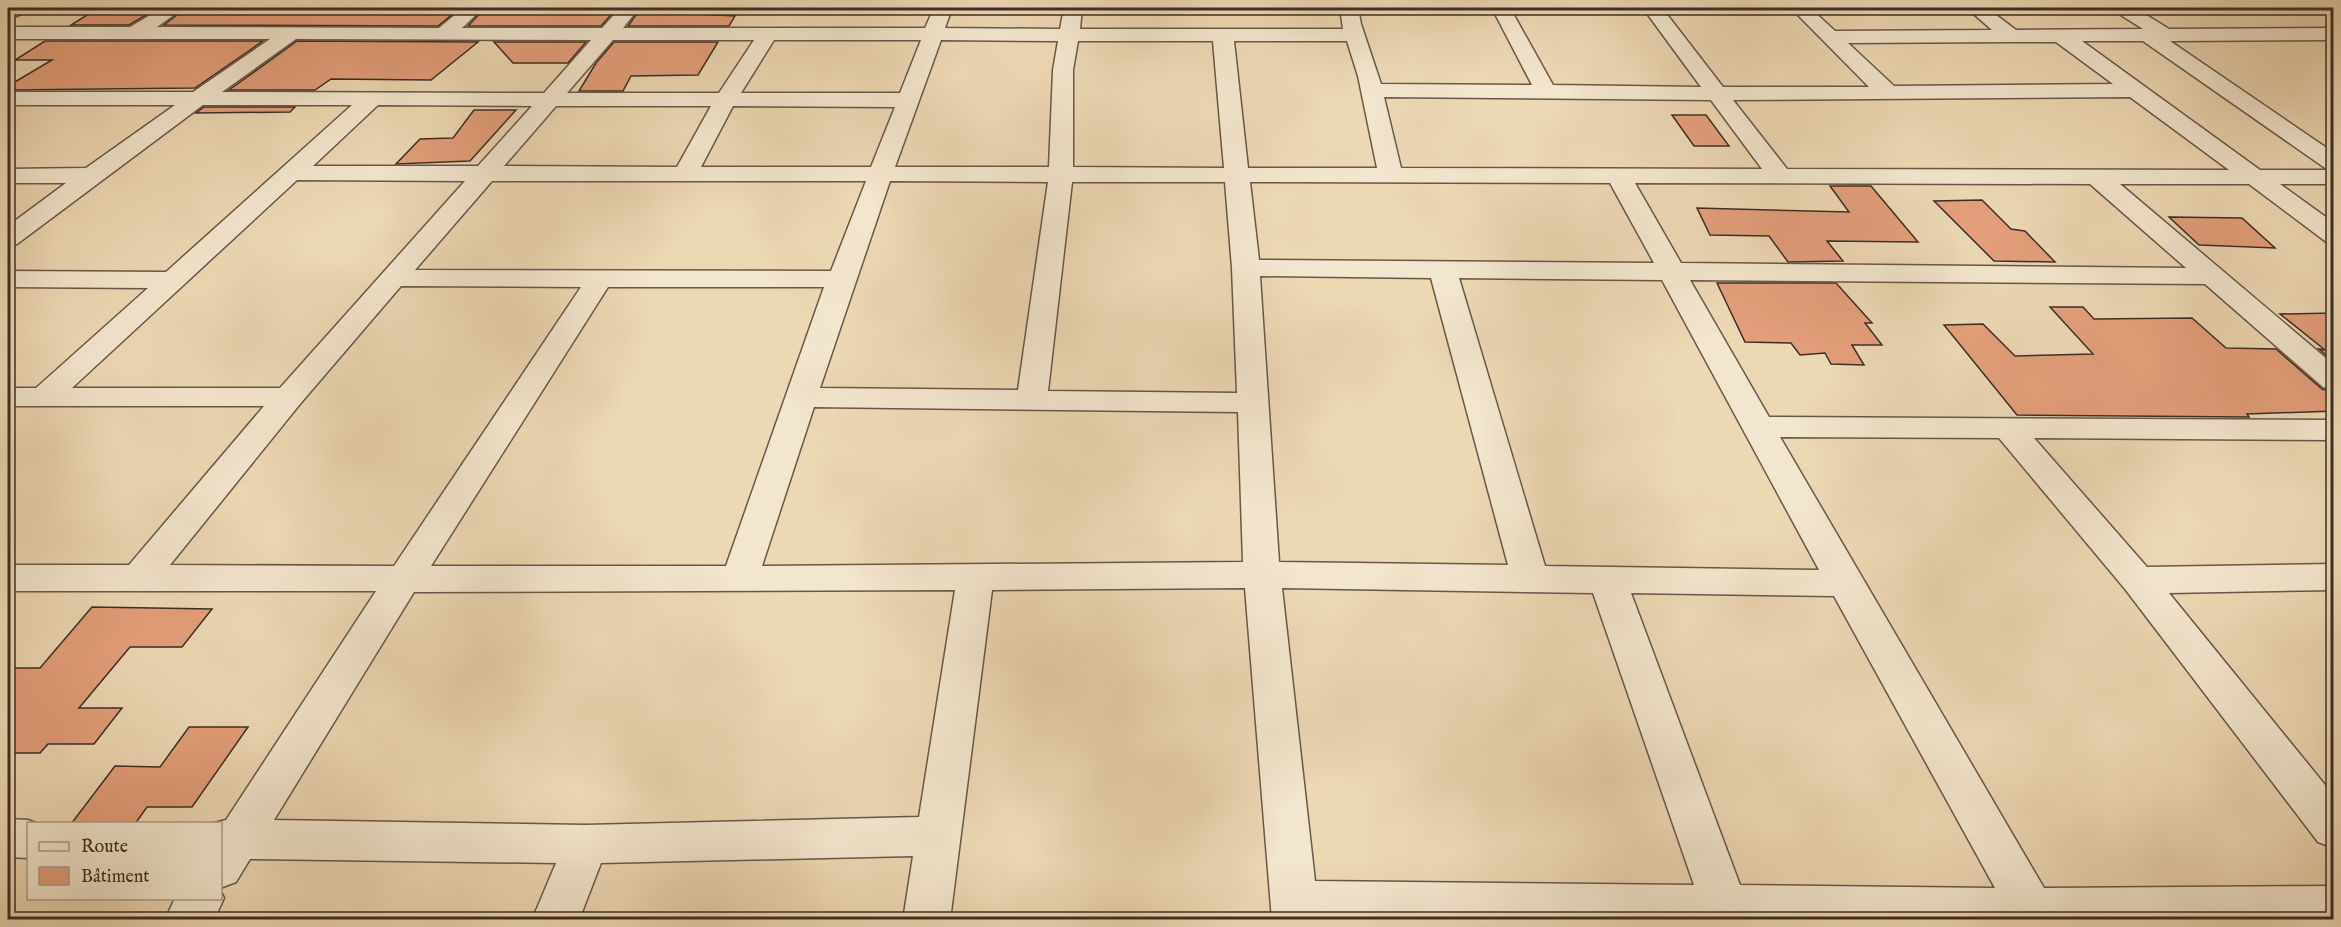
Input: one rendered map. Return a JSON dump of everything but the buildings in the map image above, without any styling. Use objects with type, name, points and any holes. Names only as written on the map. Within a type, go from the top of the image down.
[{"type":"street","points":[[8,14],[19,8]]},
{"type":"street","points":[[133,34],[174,8]]},
{"type":"street","points":[[442,35],[474,8]]},
{"type":"street","points":[[139,578],[289,397],[630,8]]},
{"type":"street","points":[[740,579],[841,279],[944,8]]},
{"type":"street","points":[[1032,399],[1061,175],[1064,70],[1073,8]]},
{"type":"street","points":[[1349,8],[1390,174]]},
{"type":"street","points":[[1502,8],[1546,92]]},
{"type":"street","points":[[1652,8],[1779,175]]},
{"type":"street","points":[[1800,8],[1887,92]]},
{"type":"street","points":[[1976,8],[2013,37]]},
{"type":"street","points":[[2123,8],[2206,73],[2334,164]]},
{"type":"street","points":[[8,33],[768,34],[1068,37],[1356,35]]},
{"type":"street","points":[[684,175],[726,99],[768,34]]},
{"type":"street","points":[[1833,38],[2334,34]]},
{"type":"street","points":[[8,238],[91,175],[289,35]]},
{"type":"street","points":[[1223,36],[1235,176],[1246,268],[1255,403],[1262,575],[1295,911],[1725,906],[2035,914],[2334,907]]},
{"type":"street","points":[[2061,36],[2334,235]]},
{"type":"street","points":[[1371,90],[1715,93],[2133,90]]},
{"type":"street","points":[[8,98],[370,101],[910,100]]},
{"type":"street","points":[[44,397],[370,101]]},
{"type":"street","points":[[290,173],[2334,177]]},
{"type":"street","points":[[8,176],[91,175]]},
{"type":"street","points":[[1618,175],[1845,583],[2035,914]]},
{"type":"street","points":[[2097,177],[2334,381]]},
{"type":"street","points":[[1246,268],[2213,276]]},
{"type":"street","points":[[1443,270],[1530,578]]},
{"type":"street","points":[[227,849],[600,278]]},
{"type":"street","points":[[8,279],[175,280]]},
{"type":"street","points":[[392,279],[841,279]]},
{"type":"street","points":[[8,397],[289,397]]},
{"type":"street","points":[[802,398],[1255,403]]},
{"type":"street","points":[[1758,427],[2334,430]]},
{"type":"street","points":[[2007,427],[2138,580],[2334,830]]},
{"type":"street","points":[[8,578],[403,580],[1262,575],[1845,583]]},
{"type":"street","points":[[926,920],[975,577]]},
{"type":"street","points":[[2138,580],[2334,578]]},
{"type":"street","points":[[1607,579],[1725,906]]},
{"type":"street","points":[[227,849],[938,836]]},
{"type":"street","points":[[8,838],[27,838]]},
{"type":"street","points":[[555,920],[586,844]]},
{"type":"street","points":[[188,920],[200,900]]}]
